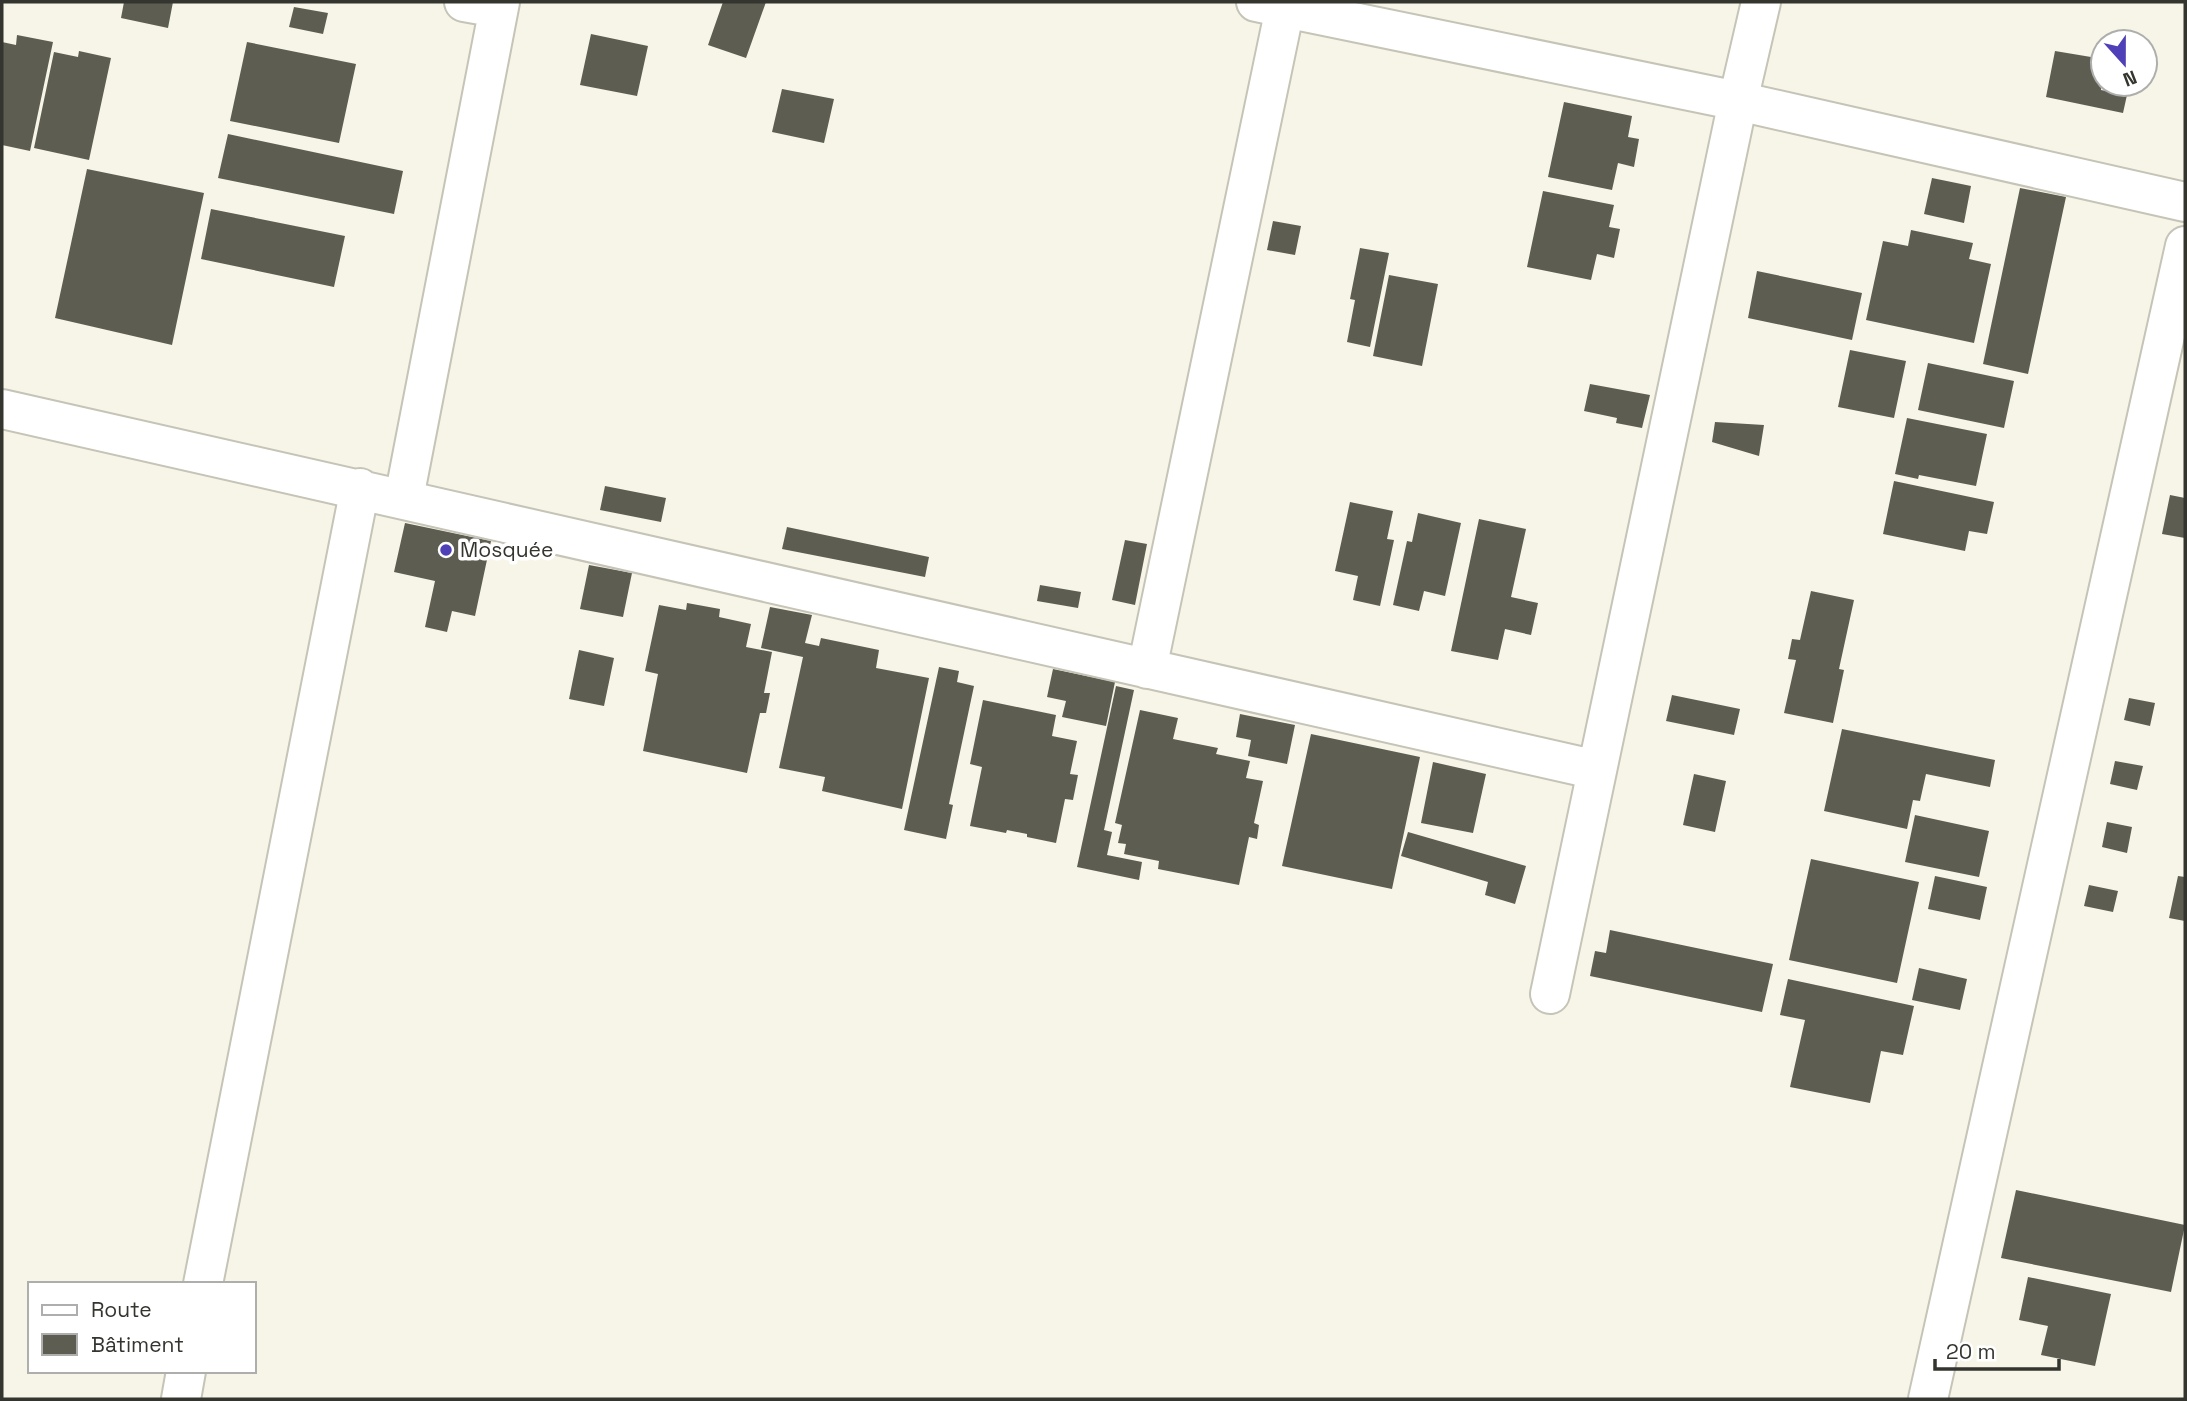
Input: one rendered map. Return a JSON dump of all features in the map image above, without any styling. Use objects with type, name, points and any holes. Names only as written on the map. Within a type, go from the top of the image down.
[{"type":"street","points":[[1550,994],[1761,2]]},
{"type":"street","points":[[404,498],[488,4]]},
{"type":"street","points":[[1146,669],[1270,5],[1738,101],[2185,202]]},
{"type":"street","points":[[1928,1399],[2185,246]]},
{"type":"street","points":[[2,409],[1597,770]]},
{"type":"street","points":[[203,1282],[360,488]]},
{"type":"street","points":[[181,1399],[186,1373]]},
{"type":"building","points":[[124,2],[173,2],[168,28],[121,18]]},
{"type":"building","points":[[723,2],[766,2],[746,58],[708,45]]},
{"type":"building","points":[[294,7],[328,13],[323,34],[289,27]]},
{"type":"building","points":[[591,34],[648,46],[637,96],[580,85]]},
{"type":"building","points":[[17,35],[53,42],[30,151],[2,145],[2,42],[16,45]]},
{"type":"building","points":[[247,42],[356,64],[339,143],[230,121]]},
{"type":"building","points":[[79,51],[111,58],[89,160],[34,148],[54,52],[78,57]]},
{"type":"building","points":[[2055,51],[2089,57],[2089,98],[2126,98],[2123,113],[2046,97]]},
{"type":"building","points":[[782,89],[834,99],[824,143],[772,132]]},
{"type":"building","points":[[1564,102],[1632,116],[1628,137],[1639,139],[1634,167],[1618,163],[1612,190],[1548,177]]},
{"type":"building","points":[[228,134],[403,171],[394,214],[218,178]]},
{"type":"building","points":[[87,169],[204,193],[172,345],[55,318]]},
{"type":"building","points":[[1932,178],[1971,186],[1964,223],[1924,214]]},
{"type":"building","points":[[2020,188],[2066,197],[2028,374],[1983,364]]},
{"type":"building","points":[[1543,191],[1614,205],[1609,227],[1620,229],[1614,258],[1597,254],[1591,280],[1527,267]]},
{"type":"building","points":[[211,209],[345,236],[334,287],[201,259]]},
{"type":"building","points":[[1273,221],[1301,226],[1295,255],[1267,250]]},
{"type":"building","points":[[1911,230],[1973,243],[1969,259],[1991,264],[1974,343],[1866,320],[1883,241],[1908,246]]},
{"type":"building","points":[[1360,248],[1389,253],[1370,347],[1347,342],[1355,300],[1350,299]]},
{"type":"building","points":[[1757,271],[1862,293],[1852,340],[1748,318]]},
{"type":"building","points":[[1389,275],[1438,284],[1422,366],[1373,356]]},
{"type":"building","points":[[1850,350],[1906,361],[1894,418],[1838,407]]},
{"type":"building","points":[[1928,363],[2014,381],[2004,428],[1918,410]]},
{"type":"building","points":[[1590,384],[1650,395],[1642,428],[1616,423],[1617,418],[1584,411]]},
{"type":"building","points":[[1907,418],[1987,434],[1976,486],[1919,475],[1918,479],[1895,474]]},
{"type":"building","points":[[1715,422],[1764,425],[1759,456],[1712,442]]},
{"type":"building","points":[[1894,481],[1994,502],[1987,534],[1969,531],[1965,551],[1883,534]]},
{"type":"building","points":[[605,486],[666,498],[661,522],[600,510]]},
{"type":"building","points":[[2170,495],[2185,498],[2185,538],[2162,534]]},
{"type":"building","points":[[1350,502],[1393,511],[1387,539],[1394,540],[1380,606],[1353,600],[1358,576],[1335,571]]},
{"type":"building","points":[[1418,513],[1461,523],[1445,596],[1424,591],[1419,611],[1393,605],[1407,541],[1412,542]]},
{"type":"building","points":[[1479,519],[1526,529],[1511,597],[1538,603],[1531,635],[1505,629],[1498,660],[1451,651]]},
{"type":"building","points":[[405,523],[491,541],[475,616],[452,611],[447,632],[425,627],[435,581],[394,572]]},
{"type":"building","points":[[787,527],[929,557],[925,577],[782,549]]},
{"type":"building","points":[[1125,540],[1147,544],[1135,605],[1112,600]]},
{"type":"building","points":[[589,565],[632,573],[623,617],[580,609]]},
{"type":"building","points":[[1040,585],[1081,592],[1078,608],[1037,601]]},
{"type":"building","points":[[1811,591],[1854,600],[1839,669],[1844,670],[1833,723],[1784,713],[1796,660],[1788,659],[1792,639],[1800,640]]},
{"type":"building","points":[[687,603],[720,609],[719,617],[751,624],[746,647],[772,652],[764,693],[770,693],[766,713],[760,713],[747,773],[643,751],[658,674],[645,671],[659,605],[686,610]]},
{"type":"building","points":[[770,607],[812,615],[805,643],[819,646],[821,638],[879,650],[876,668],[929,678],[902,809],[822,791],[825,777],[779,768],[803,657],[761,648]]},
{"type":"building","points":[[579,650],[614,658],[604,706],[569,699]]},
{"type":"building","points":[[939,667],[959,671],[957,682],[974,686],[949,804],[953,805],[946,839],[904,830]]},
{"type":"building","points":[[1053,669],[1115,682],[1106,726],[1062,717],[1066,701],[1047,697]]},
{"type":"building","points":[[1116,686],[1134,690],[1104,830],[1112,832],[1107,855],[1142,862],[1139,880],[1077,867]]},
{"type":"building","points":[[1672,695],[1740,709],[1734,735],[1666,721]]},
{"type":"building","points":[[2129,698],[2155,703],[2150,726],[2124,720]]},
{"type":"building","points":[[983,700],[1056,715],[1052,736],[1077,741],[1070,774],[1078,775],[1073,800],[1065,799],[1056,843],[1007,830],[1006,833],[970,826],[982,767],[970,764]]},
{"type":"building","points":[[1140,710],[1178,718],[1173,739],[1218,748],[1216,754],[1250,761],[1246,778],[1263,781],[1254,823],[1259,825],[1257,839],[1249,837],[1239,885],[1158,869],[1159,861],[1124,854],[1126,844],[1118,843],[1122,825],[1115,823]]},
{"type":"building","points":[[1240,714],[1295,725],[1287,764],[1248,756],[1251,740],[1236,737]]},
{"type":"building","points":[[1842,729],[1995,760],[1990,787],[1926,774],[1920,801],[1913,800],[1907,829],[1824,811]]},
{"type":"building","points":[[1311,734],[1420,757],[1392,889],[1282,866]]},
{"type":"building","points":[[2115,761],[2143,766],[2137,790],[2110,784]]},
{"type":"building","points":[[1433,762],[1486,774],[1473,833],[1421,823]]},
{"type":"building","points":[[1694,774],[1726,781],[1715,832],[1683,825]]},
{"type":"building","points":[[1915,815],[1989,831],[1979,877],[1905,862]]},
{"type":"building","points":[[2107,822],[2132,827],[2127,853],[2102,847]]},
{"type":"building","points":[[1408,832],[1526,866],[1515,904],[1485,895],[1488,882],[1401,856]]},
{"type":"building","points":[[1811,859],[1919,882],[1897,983],[1789,960]]},
{"type":"building","points":[[1935,876],[1987,887],[1980,920],[1928,909]]},
{"type":"building","points":[[2178,876],[2185,877],[2185,921],[2169,918]]},
{"type":"building","points":[[2089,885],[2118,891],[2113,912],[2084,906]]},
{"type":"building","points":[[1610,930],[1773,964],[1762,1012],[1590,976],[1595,951],[1606,953]]},
{"type":"building","points":[[1919,968],[1967,979],[1960,1010],[1912,1000]]},
{"type":"building","points":[[1788,979],[1914,1006],[1903,1055],[1881,1051],[1870,1103],[1790,1087],[1805,1020],[1780,1015]]},
{"type":"building","points":[[2016,1190],[2185,1225],[2171,1292],[2001,1258]]},
{"type":"building","points":[[2028,1277],[2111,1294],[2095,1366],[2041,1355],[2048,1326],[2019,1320]]},
{"type":"place","name":"Mosquée","points":[[446,550]]}]
